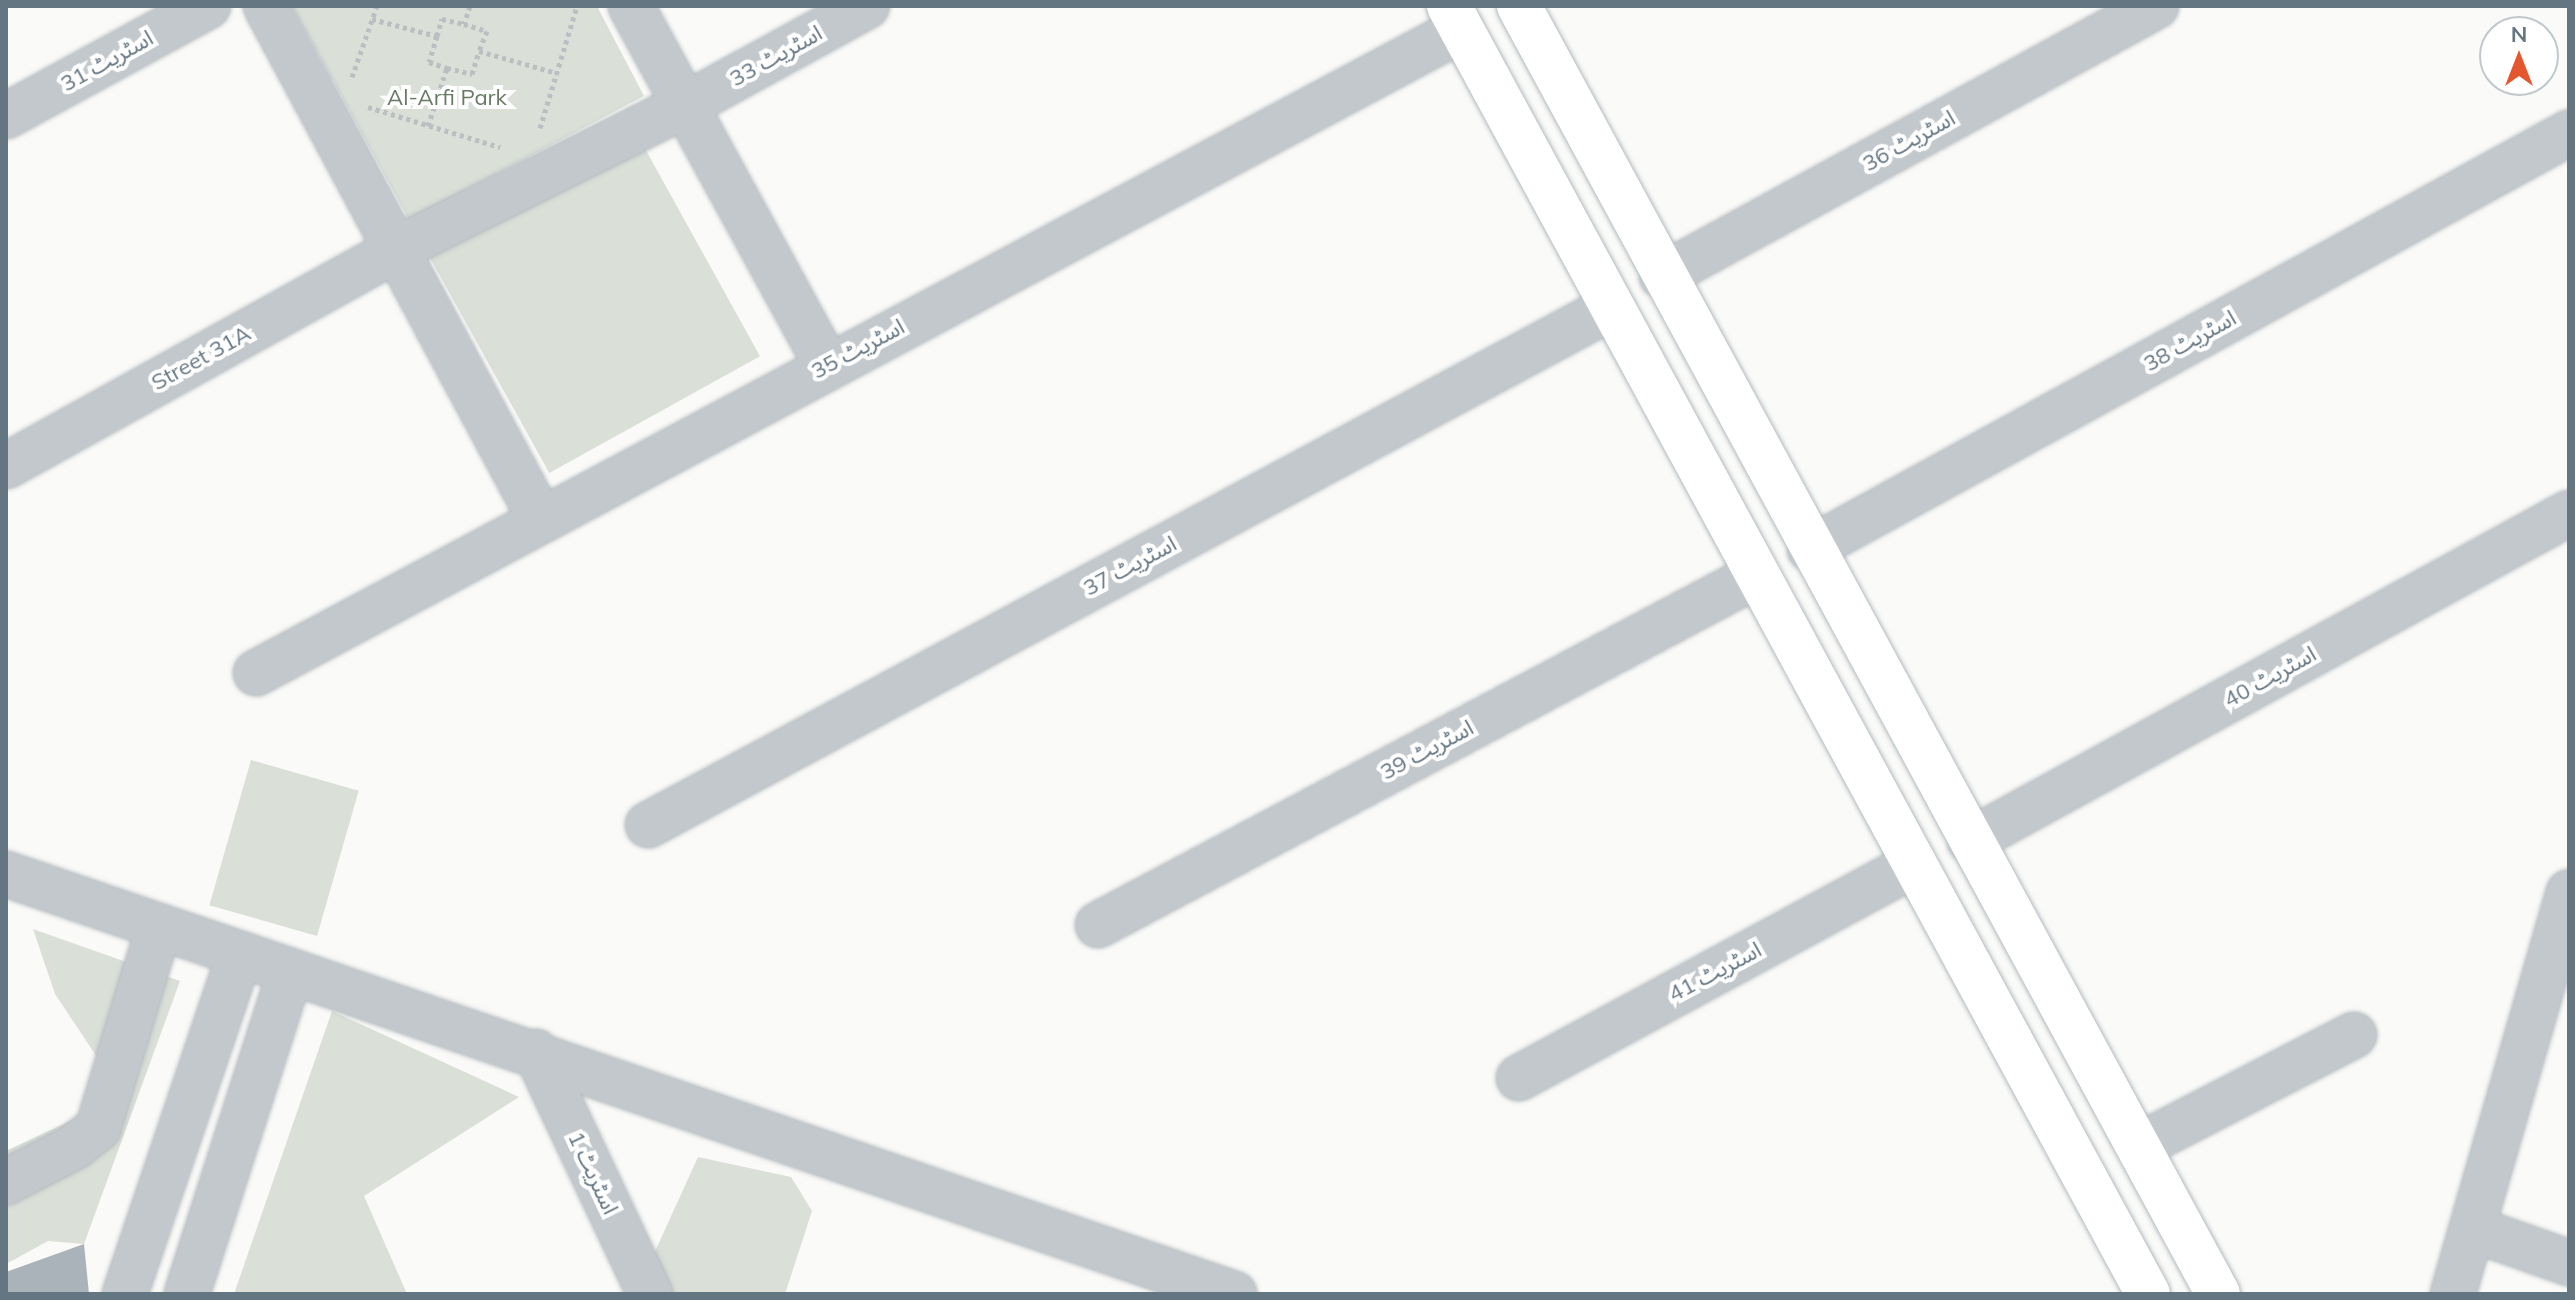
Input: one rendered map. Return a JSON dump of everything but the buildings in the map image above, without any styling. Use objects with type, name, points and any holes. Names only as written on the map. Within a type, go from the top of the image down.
[{"type":"street","name":"اسٹریٹ 31","points":[[6,116],[208,6]]},
{"type":"street","points":[[266,6],[541,520]]},
{"type":"street","points":[[631,6],[827,366]]},
{"type":"street","name":"اسٹریٹ 33","points":[[397,249],[686,105],[867,6]]},
{"type":"street","points":[[1519,6],[1810,549],[2218,1294]]},
{"type":"street","name":"اسٹریٹ 36","points":[[1662,276],[2156,6]]},
{"type":"street","points":[[1456,18],[1911,866],[2148,1294]]},
{"type":"street","name":"اسٹریٹ 35","points":[[256,673],[827,366],[1456,18]]},
{"type":"street","name":"اسٹریٹ 38","points":[[1810,549],[2569,133]]},
{"type":"street","name":"Street 31A","points":[[6,466],[397,249]]},
{"type":"street","name":"اسٹریٹ 37","points":[[648,825],[1612,307]]},
{"type":"street","points":[[1684,439],[1740,414]]},
{"type":"street","name":"اسٹریٹ 40","points":[[1970,841],[2569,513]]},
{"type":"street","name":"اسٹریٹ 39","points":[[1098,925],[1757,575]]},
{"type":"street","name":"اسٹریٹ 41","points":[[1519,1078],[1911,866]]},
{"type":"street","points":[[17,887],[159,927],[536,1052],[1234,1294]]},
{"type":"street","points":[[2453,1294],[2552,1000],[2569,892]]},
{"type":"street","points":[[6,1182],[98,1128],[159,927]]},
{"type":"street","points":[[125,1294],[240,954]]},
{"type":"street","points":[[187,1294],[291,971]]},
{"type":"street","points":[[2139,1146],[2354,1035]]},
{"type":"street","name":"اسٹریٹ 1","points":[[536,1052],[650,1294]]},
{"type":"street","points":[[2476,1230],[2569,1263]]},
{"type":"path","points":[[348,86],[377,6]]},
{"type":"path","points":[[464,24],[470,6]]},
{"type":"path","points":[[535,143],[577,6]]},
{"type":"path","points":[[372,19],[437,36]]},
{"type":"path","points":[[442,19],[464,24],[487,31],[472,74],[429,62],[442,19]]},
{"type":"path","points":[[479,51],[557,73]]},
{"type":"path","points":[[428,126],[447,68]]},
{"type":"path","points":[[358,104],[516,152]]},
{"type":"green space","name":"Al-Arfi Park","points":[[292,6],[597,6],[644,96],[409,220]]},
{"type":"green space","points":[[633,127],[760,356],[549,473],[422,244]]},
{"type":"green space","points":[[251,760],[359,791],[317,936],[209,905]]},
{"type":"green space","points":[[33,929],[180,981],[84,1244],[48,1241],[6,1264],[6,1151],[123,1096],[55,994]]},
{"type":"green space","points":[[332,1011],[519,1097],[364,1196],[407,1294],[234,1294]]},
{"type":"green space","points":[[698,1157],[791,1177],[812,1211],[785,1294],[667,1294],[653,1256]]}]
